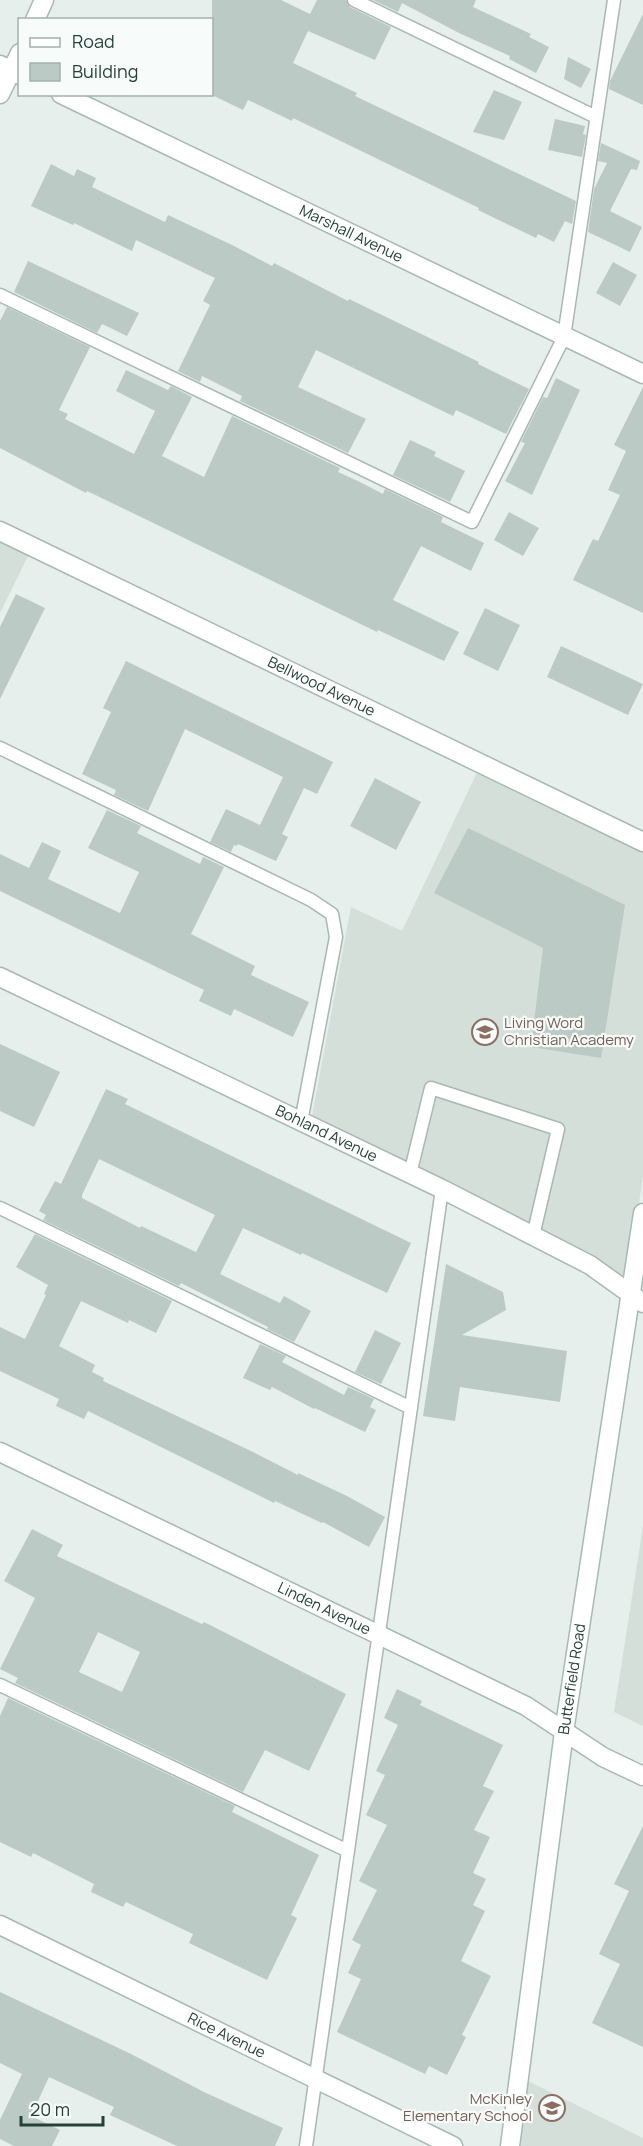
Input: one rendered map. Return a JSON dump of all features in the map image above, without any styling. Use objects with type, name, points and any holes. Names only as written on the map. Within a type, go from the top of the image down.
[{"type":"street","points":[[36,18],[44,0]]},
{"type":"street","points":[[0,94],[18,56]]},
{"type":"street","name":"Marshall Avenue","points":[[65,96],[643,374]]},
{"type":"street","name":"Bellwood Avenue","points":[[0,531],[643,842]]},
{"type":"street","name":"Bohland Avenue","points":[[0,977],[442,1189],[590,1265],[637,1298]]},
{"type":"street","name":"Butterfield Road","points":[[510,2146],[564,1732],[637,1298],[643,1213]]},
{"type":"street","name":"Linden Avenue","points":[[0,1452],[526,1706],[603,1757],[643,1776]]},
{"type":"street","name":"Rice Avenue","points":[[0,1925],[453,2146]]},
{"type":"lane","points":[[354,0],[596,117]]},
{"type":"lane","points":[[0,295],[472,522],[564,337],[614,0]]},
{"type":"lane","points":[[0,748],[311,900],[332,914],[336,937],[301,1122]]},
{"type":"lane","points":[[410,1174],[431,1088],[558,1129],[533,1236]]},
{"type":"lane","points":[[306,2146],[442,1189]]},
{"type":"lane","points":[[0,1208],[411,1408]]},
{"type":"lane","points":[[0,1685],[348,1851]]},
{"type":"shaded area","points":[[0,537],[30,552],[0,613]]},
{"type":"shaded area","name":"Living Word Christian Academy","points":[[479,768],[643,845],[643,1176],[625,1296],[445,1196],[309,1132],[351,907],[402,931]]},
{"type":"shaded area","points":[[643,1526],[643,1726],[614,1712]]},
{"type":"shaded area","name":"McKinley Elementary School","points":[[524,2079],[643,2138],[643,2146],[514,2146]]},
{"type":"building","points":[[212,0],[281,0],[310,14],[317,0],[346,0],[350,7],[391,27],[375,60],[308,31],[293,63],[357,93],[355,96],[576,201],[572,224],[565,221],[554,242],[538,234],[536,238],[293,118],[292,121],[248,100],[243,110],[213,95]]},
{"type":"building","points":[[373,0],[476,0],[473,7],[531,34],[529,37],[549,47],[536,73],[509,59],[510,56],[459,33],[402,3],[398,12]]},
{"type":"building","points":[[643,14],[643,105],[609,89],[610,81]]},
{"type":"building","points":[[568,57],[591,69],[581,88],[564,79]]},
{"type":"building","points":[[494,90],[522,102],[504,140],[473,132]]},
{"type":"building","points":[[555,119],[585,126],[583,134],[586,135],[582,157],[548,150]]},
{"type":"building","points":[[601,143],[640,161],[637,170],[631,169],[610,211],[642,227],[630,252],[588,232],[594,189],[607,163],[598,161]]},
{"type":"building","points":[[51,164],[74,176],[77,169],[96,178],[92,187],[165,222],[168,215],[272,266],[274,263],[348,301],[349,299],[479,362],[478,364],[529,389],[506,434],[456,410],[453,416],[316,350],[298,387],[366,419],[348,453],[240,401],[242,396],[202,376],[200,382],[178,371],[210,305],[203,301],[215,278],[136,240],[132,251],[74,223],[73,225],[31,206]]},
{"type":"building","points":[[28,261],[139,313],[127,336],[102,324],[97,333],[14,292]]},
{"type":"building","points":[[613,262],[637,275],[620,306],[596,293]]},
{"type":"building","points":[[7,307],[90,347],[59,410],[68,414],[65,419],[134,454],[155,411],[116,391],[126,370],[168,390],[171,386],[192,397],[162,456],[204,477],[232,416],[340,468],[338,472],[383,494],[385,489],[443,517],[441,522],[484,543],[471,571],[421,546],[393,600],[459,632],[444,661],[378,630],[377,632],[87,491],[86,493],[0,448],[0,321]]},
{"type":"building","points":[[556,378],[580,390],[532,495],[505,481],[525,443],[521,442],[543,397],[547,398]]},
{"type":"building","points":[[643,387],[643,613],[573,580],[593,539],[598,541],[620,495],[608,490],[626,451],[614,445]]},
{"type":"building","points":[[410,440],[436,452],[434,456],[465,471],[450,502],[393,475]]},
{"type":"building","points":[[509,512],[539,528],[523,556],[494,540]]},
{"type":"building","points":[[16,594],[45,608],[0,699],[0,627]]},
{"type":"building","points":[[485,608],[520,625],[498,671],[463,654]]},
{"type":"building","points":[[561,646],[643,684],[628,715],[547,677]]},
{"type":"building","points":[[126,661],[333,762],[317,794],[304,788],[282,834],[288,837],[276,861],[238,844],[234,845],[231,852],[210,842],[226,809],[260,825],[283,777],[185,729],[148,811],[114,795],[116,790],[82,774],[111,712],[103,708]]},
{"type":"building","points":[[375,778],[421,802],[396,850],[350,826]]},
{"type":"building","points":[[107,810],[141,826],[137,833],[200,864],[203,857],[224,867],[191,934],[255,966],[251,975],[309,1002],[293,1037],[234,1009],[231,1016],[199,1001],[204,990],[0,891],[0,854],[29,868],[42,842],[61,851],[48,879],[120,913],[139,872],[88,848]]},
{"type":"building","points":[[468,828],[625,905],[601,1058],[531,1047],[543,948],[434,893]]},
{"type":"building","points":[[0,1044],[60,1072],[34,1127],[0,1111]]},
{"type":"building","points":[[106,1089],[128,1099],[125,1104],[411,1243],[387,1293],[243,1228],[220,1274],[280,1303],[284,1296],[311,1311],[294,1342],[181,1283],[179,1286],[43,1220],[46,1215],[39,1211],[55,1181],[61,1184]],"holes":[[[99,1159],[215,1215],[196,1252],[141,1226],[140,1228],[82,1198],[82,1195]]]},
{"type":"building","points":[[35,1234],[172,1301],[156,1333],[81,1301],[59,1346],[95,1365],[92,1372],[104,1378],[103,1381],[298,1475],[298,1473],[347,1496],[385,1517],[369,1547],[323,1522],[275,1501],[274,1503],[88,1411],[84,1419],[56,1406],[59,1399],[0,1371],[0,1327],[25,1339],[46,1295],[44,1294],[48,1285],[16,1267]]},
{"type":"building","points":[[446,1264],[503,1292],[506,1310],[462,1335],[567,1351],[560,1402],[460,1387],[455,1421],[423,1416]]},
{"type":"building","points":[[375,1330],[401,1343],[381,1384],[355,1372]]},
{"type":"building","points":[[260,1344],[286,1356],[282,1362],[344,1395],[348,1387],[374,1399],[370,1407],[376,1410],[365,1432],[272,1387],[270,1390],[243,1378]]},
{"type":"building","points":[[32,1529],[63,1545],[57,1556],[202,1624],[204,1622],[346,1694],[309,1771],[265,1750],[243,1792],[15,1683],[18,1678],[0,1669],[35,1598],[4,1581]],"holes":[[[98,1632],[140,1652],[122,1692],[79,1672]]]},
{"type":"building","points":[[397,1689],[422,1701],[420,1705],[503,1745],[483,1786],[494,1791],[474,1830],[490,1837],[473,1873],[486,1879],[473,1905],[485,1911],[461,1961],[491,1976],[462,2035],[466,2037],[447,2075],[429,2066],[425,2074],[337,2032],[361,1979],[348,1973],[361,1945],[352,1940],[377,1890],[359,1881],[387,1825],[366,1815],[385,1775],[376,1771],[398,1725],[384,1718]]},
{"type":"building","points":[[8,1698],[235,1806],[232,1812],[319,1855],[291,1915],[297,1918],[267,1980],[189,1943],[193,1934],[126,1902],[123,1907],[91,1892],[94,1884],[33,1853],[31,1857],[0,1842],[0,1716]]},
{"type":"building","points":[[643,1826],[643,2047],[592,2023],[620,1964],[599,1954],[629,1891],[614,1884]]},
{"type":"building","points":[[0,1992],[283,2128],[275,2146],[177,2146],[110,2115],[114,2107],[49,2077],[31,2116],[60,2130],[52,2146],[14,2146],[0,2139],[0,2120],[22,2074],[0,2063]]},
{"type":"place","name":"Living Word Christian Academy","points":[[485,1032]]},
{"type":"place","name":"McKinley Elementary School","points":[[552,2108]]}]
